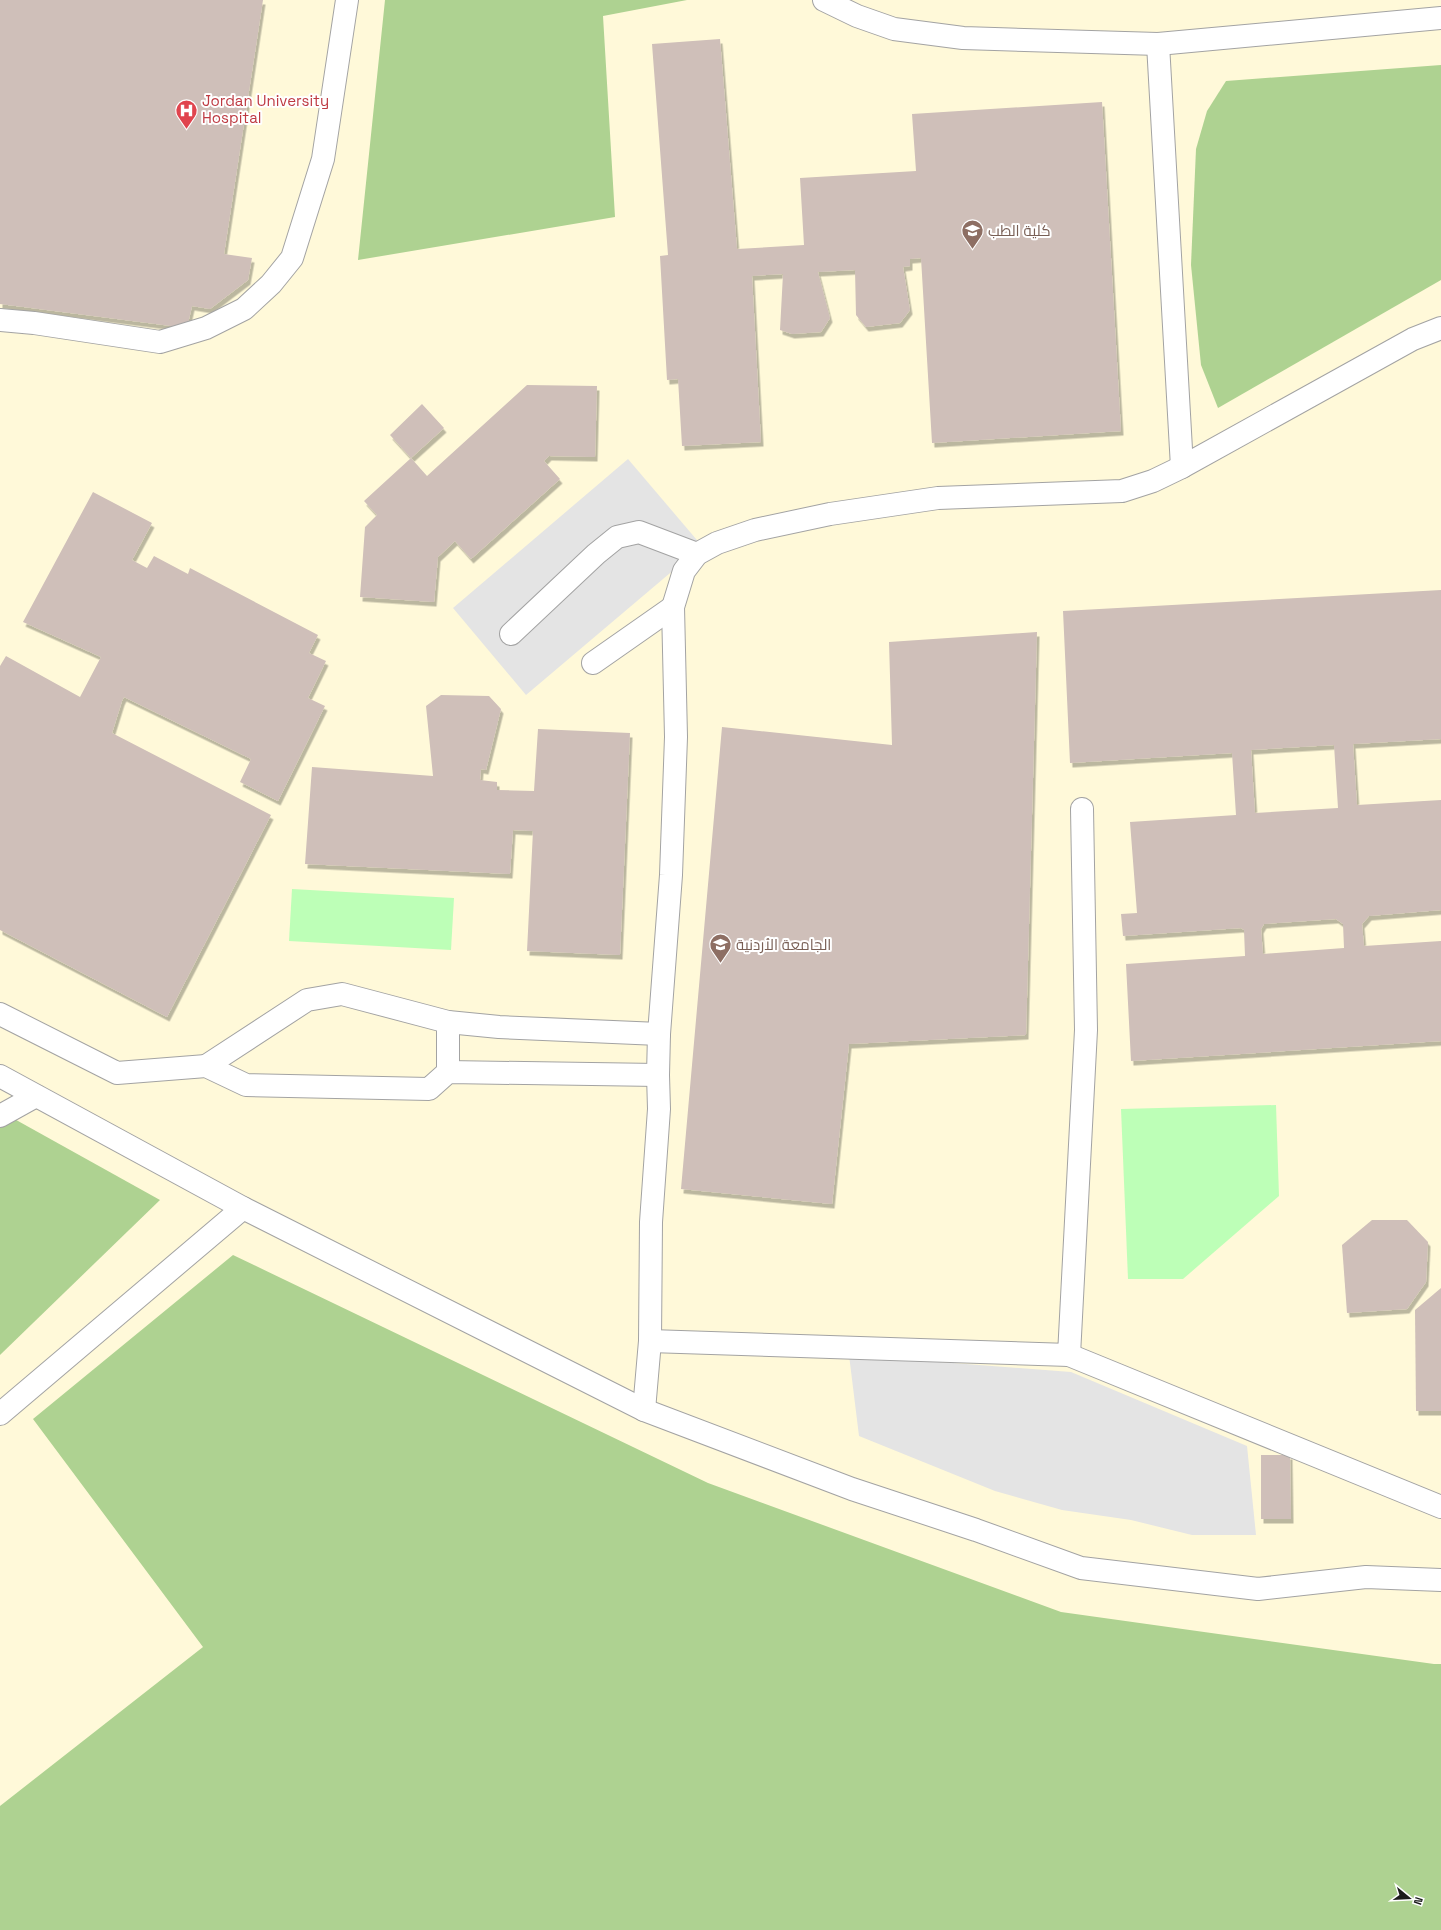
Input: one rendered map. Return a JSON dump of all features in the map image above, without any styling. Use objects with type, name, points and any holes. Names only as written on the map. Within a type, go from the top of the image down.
[{"type":"street","points":[[0,320],[34,323],[160,342],[206,328],[244,309],[271,284],[292,258],[323,159],[347,0]]},
{"type":"street","points":[[825,0],[853,8],[894,29],[964,38],[1158,44],[1441,18]]},
{"type":"street","points":[[1158,44],[1182,468]]},
{"type":"street","points":[[644,1410],[650,1341],[651,1222],[659,1109],[659,1034],[671,875],[676,737],[673,607],[684,571],[697,554],[717,543],[755,530],[830,514],[938,498],[1122,491],[1153,481],[1182,468],[1413,339],[1441,328]]},
{"type":"street","points":[[511,634],[617,536],[639,532],[697,554]]},
{"type":"street","points":[[593,663],[673,607]]},
{"type":"street","points":[[1069,1355],[1086,1030],[1082,809]]},
{"type":"street","points":[[0,1014],[117,1073],[206,1066],[308,1000],[342,994],[448,1022],[499,1027],[659,1034]]},
{"type":"street","points":[[448,1022],[448,1072]]},
{"type":"street","points":[[206,1066],[246,1085],[429,1089],[448,1072],[658,1075]]},
{"type":"street","points":[[0,1076],[243,1208],[644,1410],[852,1489],[976,1530],[1081,1568],[1258,1589],[1366,1577],[1441,1580]]},
{"type":"street","points":[[0,1116],[36,1096]]},
{"type":"street","points":[[1,1412],[243,1208]]},
{"type":"street","points":[[650,1341],[1069,1355],[1441,1507]]},
{"type":"shaded area","name":"الجامعة الأردنية","points":[[0,0],[1441,0],[1441,1930],[0,1930]]},
{"type":"shaded area","points":[[628,459],[702,546],[526,695],[453,608]]},
{"type":"shaded area","points":[[849,1355],[1071,1372],[1247,1446],[1256,1535],[1192,1535],[1131,1520],[1062,1510],[995,1491],[859,1436]]},
{"type":"green space","points":[[385,0],[687,0],[603,16],[615,217],[358,260]]},
{"type":"green space","points":[[1441,65],[1441,280],[1218,408],[1201,365],[1191,265],[1196,149],[1207,111],[1226,81]]},
{"type":"green space","points":[[292,889],[454,898],[451,950],[289,941]]},
{"type":"green space","points":[[1276,1105],[1279,1196],[1183,1279],[1128,1279],[1121,1109]]},
{"type":"green space","points":[[0,1111],[160,1200],[0,1355]]},
{"type":"green space","points":[[233,1255],[708,1483],[1061,1612],[1441,1664],[1441,1930],[0,1930],[0,1806],[203,1647],[33,1419]]},
{"type":"building","points":[[0,0],[263,0],[224,254],[252,258],[248,280],[210,309],[192,306],[187,328],[0,304]]},
{"type":"building","points":[[720,39],[737,249],[804,245],[800,178],[916,171],[912,114],[1102,102],[1121,431],[932,443],[921,258],[910,259],[910,266],[903,267],[910,310],[900,323],[866,327],[856,315],[855,270],[818,272],[830,318],[821,332],[792,334],[780,330],[783,274],[752,276],[761,442],[682,446],[678,379],[667,380],[660,256],[668,255],[652,44]]},
{"type":"building","points":[[527,385],[597,386],[595,457],[549,456],[544,461],[560,479],[471,559],[455,541],[438,557],[434,602],[360,597],[365,527],[377,515],[364,501],[411,458],[427,476]]},
{"type":"building","points":[[422,404],[444,428],[411,458],[390,435]]},
{"type":"building","points":[[93,492],[152,523],[132,560],[147,568],[154,556],[188,574],[190,568],[318,635],[309,653],[326,661],[308,698],[325,706],[278,801],[240,782],[251,759],[124,697],[122,701],[112,733],[271,815],[167,1017],[0,930],[0,666],[6,656],[80,697],[101,657],[23,622]]},
{"type":"building","points":[[1441,590],[1441,739],[1353,744],[1357,805],[1441,800],[1441,910],[1369,916],[1362,924],[1364,946],[1441,941],[1441,1041],[1131,1061],[1126,964],[1245,956],[1244,930],[1241,928],[1123,936],[1121,914],[1137,913],[1130,822],[1236,815],[1232,753],[1070,763],[1063,611]],"holes":[[[1334,745],[1338,808],[1255,813],[1251,750]],[[1336,919],[1343,924],[1344,948],[1263,954],[1261,929],[1264,924]]]},
{"type":"building","points":[[1037,632],[1026,1035],[849,1044],[832,1204],[681,1189],[722,727],[892,745],[889,642]]},
{"type":"building","points":[[441,695],[489,696],[501,709],[486,770],[481,769],[480,780],[497,782],[497,790],[534,791],[538,729],[630,733],[620,955],[527,951],[533,831],[513,830],[510,874],[305,864],[312,767],[433,776],[426,706]]},
{"type":"building","points":[[1372,1220],[1407,1220],[1428,1242],[1426,1282],[1407,1309],[1347,1313],[1342,1245]]},
{"type":"building","points":[[1441,1288],[1441,1411],[1416,1411],[1415,1310]]},
{"type":"building","points":[[1261,1455],[1290,1455],[1291,1519],[1261,1519]]},
{"type":"place","name":"Jordan University Hospital","points":[[186,130]]},
{"type":"place","name":"كلية الطب","points":[[973,250]]},
{"type":"place","name":"الجامعة الأردنية","points":[[720,964]]}]
